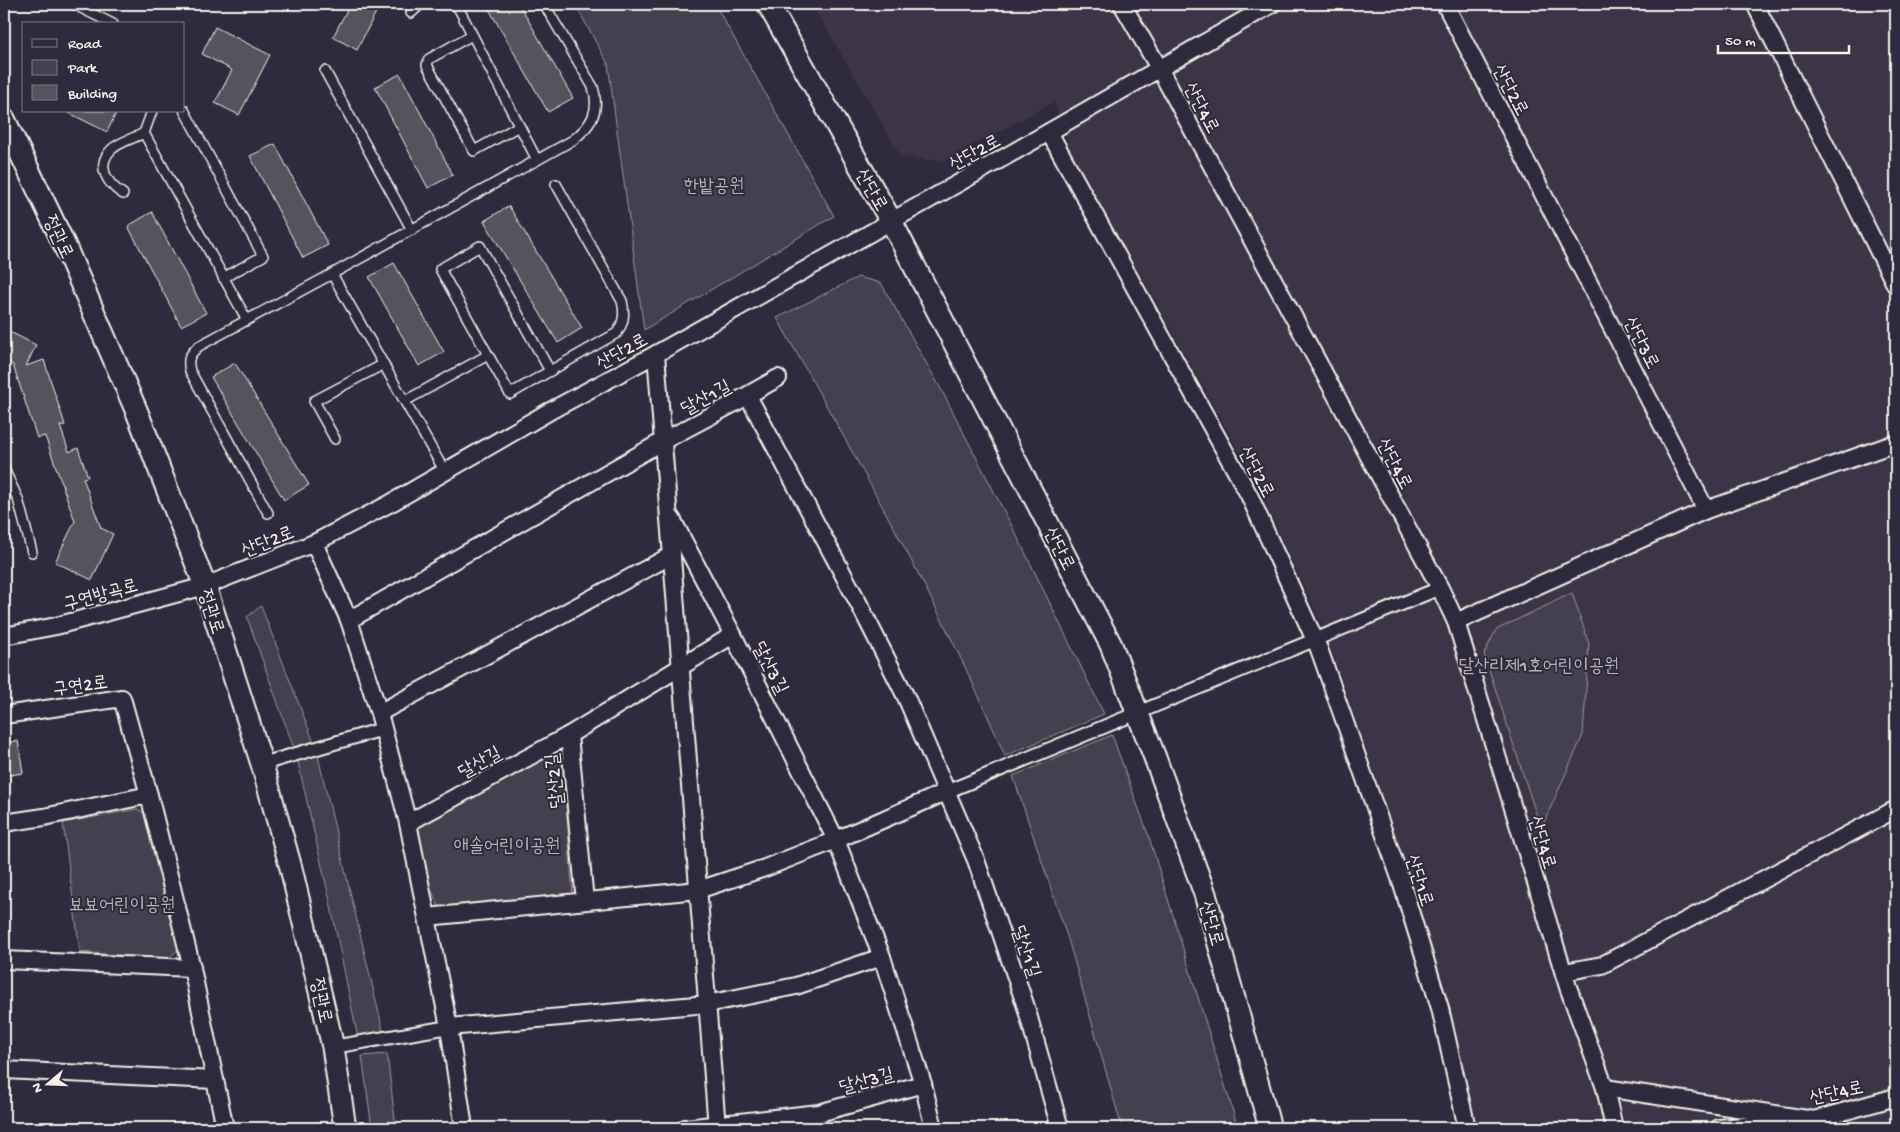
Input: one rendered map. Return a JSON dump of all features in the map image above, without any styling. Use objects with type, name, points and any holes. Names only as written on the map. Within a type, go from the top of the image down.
[{"type":"street","name":"산단로","points":[[768,4],[891,221],[1112,645],[1205,894],[1270,1128]]},
{"type":"street","name":"산단4로","points":[[1122,4],[1159,68],[1440,588],[1456,622],[1564,972],[1605,1088],[1614,1128]]},
{"type":"street","name":"산단2로","points":[[205,586],[314,542],[391,503],[550,411],[656,354],[1272,4]]},
{"type":"street","name":"산단2로","points":[[1445,4],[1544,193]]},
{"type":"street","points":[[1755,4],[1896,286]]},
{"type":"street","name":"정관로","points":[[4,119],[64,244],[137,412],[205,586],[262,764],[293,877],[333,1047],[345,1128]]},
{"type":"street","name":"산단2로","points":[[1049,132],[1249,496],[1319,649]]},
{"type":"street","name":"산단3로","points":[[1544,193],[1706,510]]},
{"type":"street","points":[[656,354],[716,1127],[685,1128]]},
{"type":"street","points":[[731,405],[778,378]]},
{"type":"street","name":"달산1길","points":[[349,620],[748,396],[858,602],[906,697],[976,860],[1026,1007],[1060,1128]]},
{"type":"street","points":[[1456,622],[1706,510],[1896,443]]},
{"type":"street","name":"달산3길","points":[[668,513],[733,636],[836,840],[882,957],[923,1084],[934,1128]]},
{"type":"street","points":[[314,542],[349,620],[381,721],[408,823],[449,1027],[464,1128]]},
{"type":"street","points":[[262,764],[381,721],[530,632],[672,555]]},
{"type":"street","name":"구연방곡로","points":[[4,636],[56,626],[205,586]]},
{"type":"street","points":[[427,917],[553,906],[698,890],[764,868],[836,840],[946,792],[1440,588]]},
{"type":"street","name":"달산2길","points":[[585,901],[569,735],[733,636]]},
{"type":"street","name":"산단1로","points":[[1319,649],[1400,878],[1434,990],[1467,1128]]},
{"type":"street","name":"구연2로","points":[[4,715],[122,698],[149,795],[192,968],[225,1128]]},
{"type":"street","name":"달산길","points":[[408,823],[569,735]]},
{"type":"street","points":[[4,823],[44,817],[149,795]]},
{"type":"street","points":[[1564,972],[1602,965],[1896,809]]},
{"type":"street","points":[[333,1047],[449,1027],[707,1004],[796,986],[882,957]]},
{"type":"street","points":[[4,960],[192,968]]},
{"type":"street","points":[[4,1070],[215,1080]]},
{"type":"street","name":"달산3길","points":[[716,1127],[819,1113],[923,1084]]},
{"type":"street","name":"산단4로","points":[[1605,1088],[1814,1120],[1896,1097]]},
{"type":"street","points":[[1719,1128],[1814,1120]]},
{"type":"lane","points":[[73,4],[109,22]]},
{"type":"lane","points":[[411,13],[421,4]]},
{"type":"lane","points":[[453,4],[459,10],[537,160]]},
{"type":"lane","points":[[268,513],[190,371],[188,360],[191,353],[198,346],[412,230],[573,140],[583,132],[590,123],[597,99],[593,87],[544,4]]},
{"type":"lane","points":[[472,35],[429,60],[427,65],[474,151],[519,126]]},
{"type":"lane","points":[[324,71],[412,230]]},
{"type":"lane","points":[[123,194],[106,180],[103,171],[104,162],[113,148],[144,133],[152,112]]},
{"type":"lane","points":[[185,112],[263,256],[224,278]]},
{"type":"lane","points":[[144,133],[247,320]]},
{"type":"lane","points":[[550,371],[480,246],[440,269],[510,394],[617,333],[622,325],[624,311],[622,302],[556,184]]},
{"type":"lane","points":[[332,274],[445,472]]},
{"type":"lane","points":[[405,401],[488,355]]},
{"type":"lane","points":[[335,439],[314,401],[384,364]]},
{"type":"lane","points":[[4,469],[18,499],[32,552]]},
{"type":"shaded area","points":[[812,4],[1896,4],[1896,1128],[1476,1128],[1442,988],[1388,812],[1324,629],[1250,471],[1076,163],[1054,102],[943,161],[901,157]]},
{"type":"green space","name":"한밭공원","points":[[575,4],[715,4],[834,216],[644,330],[608,64]]},
{"type":"green space","points":[[858,277],[881,283],[941,389],[1019,540],[1104,714],[1005,756],[980,699],[926,588],[777,318]]},
{"type":"green space","name":"달산리제1호어린이공원","points":[[1572,593],[1589,644],[1583,735],[1541,829],[1484,654],[1496,630]]},
{"type":"green space","points":[[261,606],[316,748],[385,1039],[359,1043],[329,897],[296,754],[247,617]]},
{"type":"green space","points":[[1112,735],[1149,837],[1238,1128],[1122,1128],[1068,939],[1013,776]]},
{"type":"green space","name":"애솔어린이공원","points":[[547,753],[563,761],[573,898],[440,909],[426,878],[415,827]]},
{"type":"green space","name":"뵤뵤어린이공원","points":[[137,809],[151,817],[183,945],[168,959],[80,952],[63,823]]},
{"type":"green space","points":[[387,1054],[396,1128],[372,1128],[362,1056]]},
{"type":"building","points":[[350,4],[380,4],[357,50],[333,37]]},
{"type":"building","points":[[486,4],[519,4],[573,98],[548,112]]},
{"type":"building","points":[[215,27],[270,55],[239,115],[215,103],[232,70],[202,54]]},
{"type":"building","points":[[400,74],[453,175],[428,188],[375,87]]},
{"type":"building","points":[[67,112],[117,112],[107,132]]},
{"type":"building","points":[[275,144],[328,245],[303,258],[250,156]]},
{"type":"building","points":[[509,206],[582,328],[558,343],[484,221]]},
{"type":"building","points":[[152,212],[206,313],[181,326],[128,226]]},
{"type":"building","points":[[394,263],[444,352],[419,366],[369,277]]},
{"type":"building","points":[[4,329],[36,345],[26,366],[44,360],[65,425],[60,426],[69,452],[78,448],[88,477],[83,478],[101,528],[113,534],[92,580],[55,562],[75,521],[45,436],[37,438],[13,365],[4,360]]},
{"type":"building","points":[[235,363],[309,485],[284,500],[211,377]]},
{"type":"building","points":[[18,741],[23,773],[4,776],[4,743]]}]
